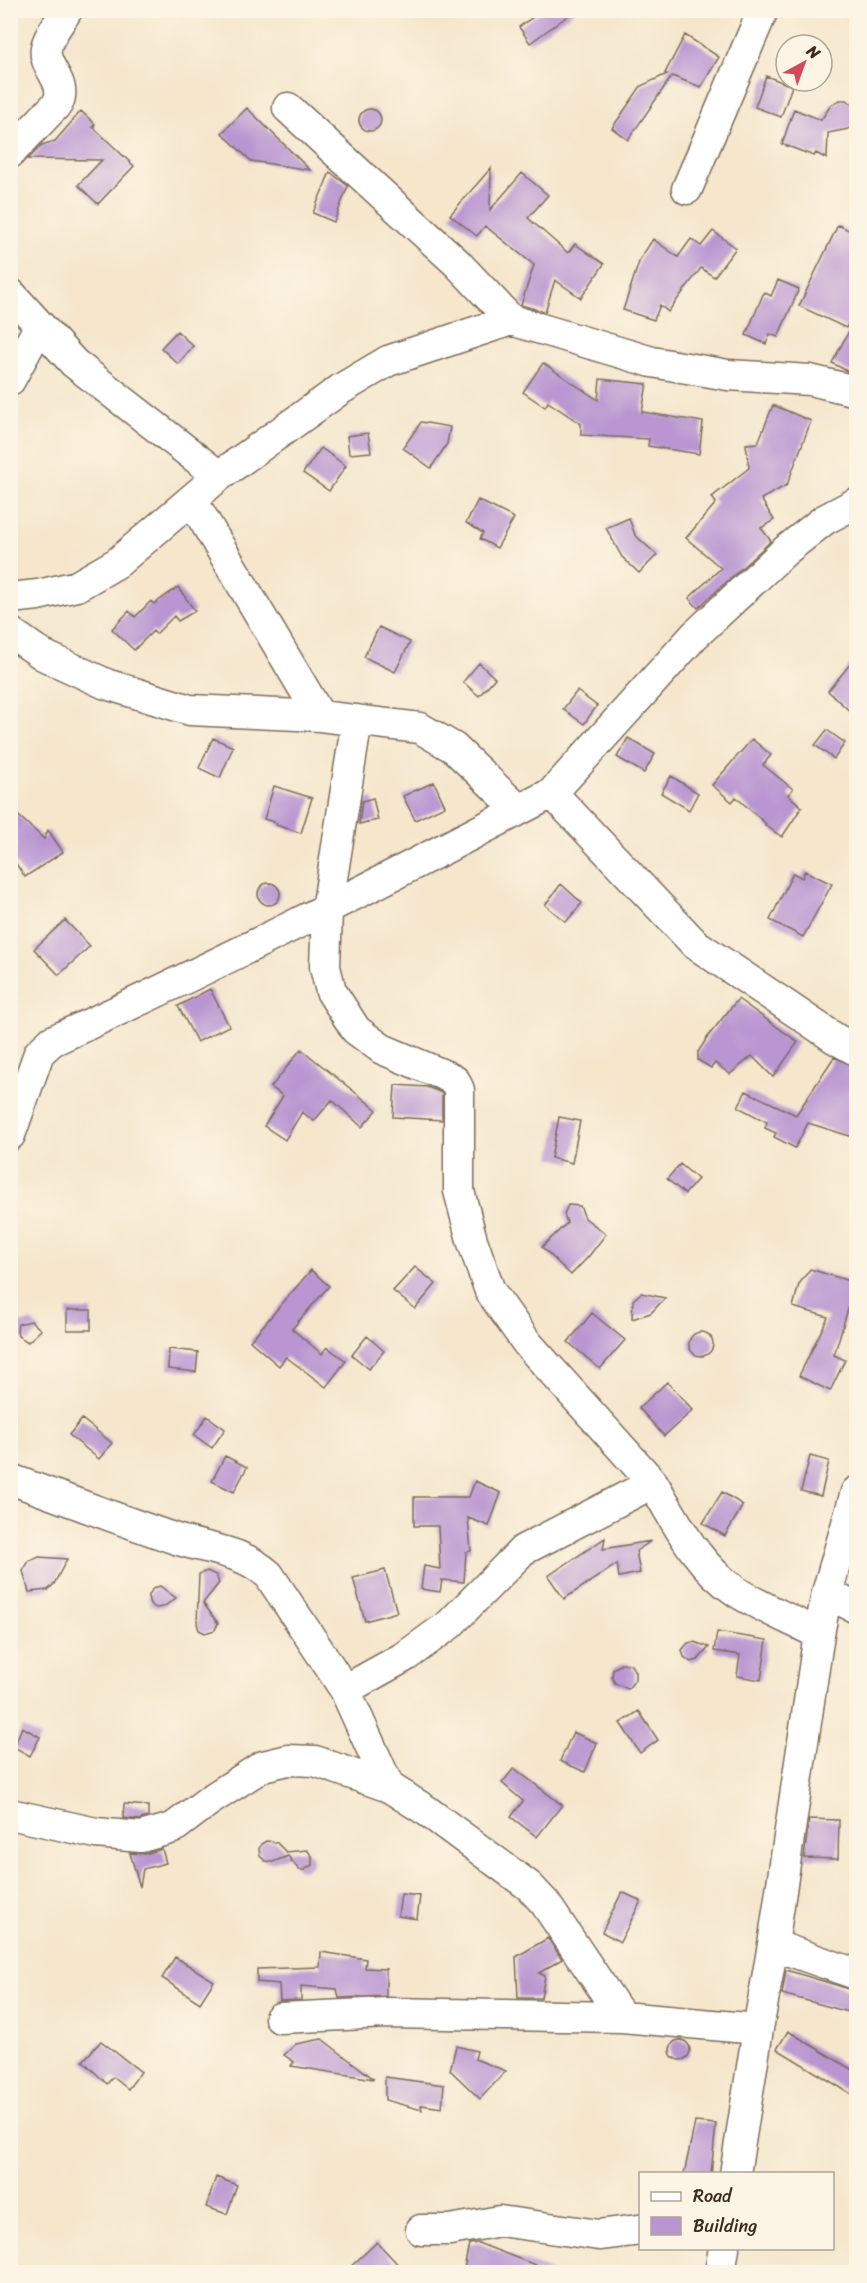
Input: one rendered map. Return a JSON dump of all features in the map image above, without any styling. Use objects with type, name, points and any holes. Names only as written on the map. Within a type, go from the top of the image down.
[{"type":"street","points":[[10,153],[58,103],[61,96],[61,89],[46,55],[46,47],[68,10]]},
{"type":"street","points":[[687,189],[763,10]]},
{"type":"street","points":[[288,108],[457,263],[512,320],[652,362],[728,375],[810,380],[856,391]]},
{"type":"street","points":[[10,293],[74,363],[219,476]]},
{"type":"street","points":[[10,598],[38,595],[76,586],[117,563],[219,476],[341,389],[388,361],[512,320]]},
{"type":"street","points":[[10,380],[39,327]]},
{"type":"street","points":[[192,500],[320,716]]},
{"type":"street","points":[[10,1135],[39,1053],[52,1041],[167,989],[327,910],[552,793],[694,636],[785,551],[824,520],[856,503]]},
{"type":"street","points":[[10,632],[43,655],[106,684],[190,710],[320,716],[420,728],[454,748],[519,810]]},
{"type":"street","points":[[357,720],[327,910],[325,967],[331,992],[356,1030],[382,1049],[446,1076],[455,1082],[459,1089],[459,1191],[472,1240],[490,1291],[527,1343],[653,1483],[688,1542],[708,1568],[736,1591],[819,1634]]},
{"type":"street","points":[[552,793],[695,944],[836,1039],[856,1050]]},
{"type":"street","points":[[10,1479],[178,1539],[241,1556],[256,1563],[269,1575],[345,1690],[389,1787]]},
{"type":"street","points":[[345,1690],[406,1656],[450,1624],[524,1550],[653,1483]]},
{"type":"street","points":[[735,2172],[773,1945],[819,1634],[827,1593],[856,1492]]},
{"type":"street","points":[[827,1593],[856,1608]]},
{"type":"street","points":[[10,1814],[96,1833],[141,1837],[173,1828],[210,1800],[263,1766],[288,1760],[315,1761],[389,1787],[427,1811],[529,1886],[545,1903],[622,2017]]},
{"type":"street","points":[[773,1945],[856,1974]]},
{"type":"street","points":[[280,2018],[387,2013],[622,2017],[758,2029]]},
{"type":"street","points":[[421,2230],[450,2230],[500,2221],[599,2235],[639,2230]]},
{"type":"street","points":[[720,2272],[724,2250]]},
{"type":"building","points":[[543,10],[576,10],[530,43],[519,27]]},
{"type":"building","points":[[685,35],[719,57],[701,87],[672,76],[628,140],[612,128],[641,86],[667,74],[665,73]]},
{"type":"building","points":[[766,76],[774,79],[774,93],[790,93],[781,117],[755,107]]},
{"type":"building","points":[[840,100],[846,100],[854,105],[856,122],[848,129],[828,133],[827,159],[816,153],[814,156],[782,144],[794,109],[821,120],[831,105]]},
{"type":"building","points":[[247,108],[310,170],[251,161],[222,133]]},
{"type":"building","points":[[370,109],[380,116],[381,120],[374,130],[370,131],[360,124],[359,120],[366,110]]},
{"type":"building","points":[[81,111],[95,124],[93,127],[134,166],[98,204],[78,185],[102,160],[28,159],[42,145],[55,141]]},
{"type":"building","points":[[491,168],[490,210],[522,173],[548,195],[528,218],[568,253],[575,244],[604,264],[581,298],[555,280],[545,312],[521,305],[534,265],[485,226],[477,236],[450,215]]},
{"type":"building","points":[[330,172],[348,186],[334,222],[313,213]]},
{"type":"building","points":[[838,225],[856,233],[856,306],[846,328],[799,306]]},
{"type":"building","points":[[713,231],[736,248],[714,277],[701,268],[668,312],[660,305],[654,320],[623,310],[640,259],[653,239],[678,257],[691,239],[701,246]]},
{"type":"building","points":[[778,280],[799,289],[778,337],[770,334],[766,344],[746,335],[764,292],[771,296]]},
{"type":"building","points":[[856,318],[856,373],[832,363]]},
{"type":"building","points":[[177,331],[193,346],[178,364],[161,348]]},
{"type":"building","points":[[543,363],[598,400],[600,379],[647,384],[642,412],[703,422],[699,454],[648,446],[649,439],[581,435],[581,424],[548,402],[545,407],[523,392]]},
{"type":"building","points":[[773,405],[811,421],[787,485],[761,499],[774,520],[761,528],[771,541],[698,608],[689,598],[721,568],[686,538],[716,503],[712,497],[749,468],[746,444],[758,443]]},
{"type":"building","points":[[421,422],[450,427],[447,444],[431,468],[403,448]]},
{"type":"building","points":[[368,433],[371,452],[349,454],[347,436]]},
{"type":"building","points":[[321,448],[346,466],[329,491],[303,473]]},
{"type":"building","points":[[478,500],[514,518],[497,548],[480,539],[483,533],[466,523]]},
{"type":"building","points":[[629,518],[635,535],[657,555],[639,573],[622,557],[606,528]]},
{"type":"building","points":[[178,587],[195,611],[178,621],[174,616],[156,634],[153,631],[134,650],[112,629],[129,611],[135,617],[151,601],[154,604]]},
{"type":"building","points":[[379,627],[410,642],[395,672],[364,657]]},
{"type":"building","points":[[856,657],[856,717],[828,691]]},
{"type":"building","points":[[479,663],[495,678],[479,696],[463,682]]},
{"type":"building","points":[[577,691],[597,706],[584,724],[563,709]]},
{"type":"building","points":[[827,730],[845,743],[834,759],[815,745]]},
{"type":"building","points":[[213,738],[233,747],[220,778],[199,768]]},
{"type":"building","points":[[628,738],[655,754],[644,773],[617,757]]},
{"type":"building","points":[[752,739],[771,755],[763,765],[793,789],[788,795],[802,807],[782,837],[765,825],[736,797],[732,802],[712,785]]},
{"type":"building","points":[[671,776],[698,793],[689,810],[661,793]]},
{"type":"building","points":[[434,782],[445,806],[415,820],[403,796]]},
{"type":"building","points":[[274,786],[312,798],[301,833],[264,819]]},
{"type":"building","points":[[373,798],[378,820],[359,824],[362,801]]},
{"type":"building","points":[[10,808],[44,839],[48,830],[63,852],[25,877],[10,855]]},
{"type":"building","points":[[805,871],[832,884],[803,937],[770,920],[793,873],[802,878]]},
{"type":"building","points":[[269,883],[277,886],[280,894],[277,902],[269,905],[261,902],[258,894],[261,886]]},
{"type":"building","points":[[561,884],[582,903],[566,922],[545,905]]},
{"type":"building","points":[[65,920],[90,946],[59,975],[34,949]]},
{"type":"building","points":[[210,989],[229,1026],[197,1042],[178,1006]]},
{"type":"building","points":[[738,999],[798,1042],[773,1077],[752,1056],[730,1074],[715,1063],[711,1068],[698,1060],[698,1052],[709,1035]]},
{"type":"building","points":[[301,1049],[377,1110],[362,1127],[332,1100],[314,1121],[302,1112],[285,1140],[264,1126],[283,1096],[271,1087]]},
{"type":"building","points":[[834,1057],[856,1067],[856,1138],[808,1123],[795,1148],[774,1137],[776,1133],[765,1128],[767,1122],[738,1107],[746,1091],[796,1115]]},
{"type":"building","points":[[395,1085],[427,1087],[442,1093],[442,1120],[393,1117]]},
{"type":"building","points":[[559,1117],[580,1121],[572,1163],[551,1158]]},
{"type":"building","points":[[680,1164],[698,1179],[685,1194],[667,1179]]},
{"type":"building","points":[[568,1205],[580,1206],[585,1218],[606,1234],[571,1275],[542,1247],[567,1223],[564,1214]]},
{"type":"building","points":[[415,1267],[436,1284],[415,1309],[393,1291]]},
{"type":"building","points":[[810,1269],[856,1283],[834,1355],[845,1360],[830,1391],[799,1376],[828,1317],[793,1307],[799,1284]]},
{"type":"building","points":[[311,1270],[329,1286],[292,1329],[322,1354],[327,1347],[346,1361],[326,1387],[286,1357],[279,1366],[250,1341]]},
{"type":"building","points":[[641,1293],[665,1298],[651,1313],[632,1319],[633,1300]]},
{"type":"building","points":[[67,1310],[91,1310],[91,1330],[67,1330]]},
{"type":"building","points":[[592,1313],[625,1340],[600,1369],[568,1342]]},
{"type":"building","points":[[31,1321],[41,1330],[28,1342],[18,1336],[18,1324]]},
{"type":"building","points":[[701,1332],[709,1336],[713,1344],[709,1352],[701,1356],[693,1352],[689,1344],[693,1336]]},
{"type":"building","points":[[367,1336],[384,1351],[369,1369],[352,1355]]},
{"type":"building","points":[[169,1349],[198,1352],[196,1372],[168,1369]]},
{"type":"building","points":[[667,1382],[693,1410],[664,1436],[639,1408]]},
{"type":"building","points":[[207,1416],[225,1429],[212,1448],[194,1435]]},
{"type":"building","points":[[82,1419],[112,1443],[99,1459],[69,1435]]},
{"type":"building","points":[[225,1456],[247,1467],[234,1492],[212,1481]]},
{"type":"building","points":[[810,1456],[829,1461],[821,1496],[801,1491]]},
{"type":"building","points":[[475,1481],[501,1493],[489,1526],[468,1518],[471,1551],[466,1552],[464,1582],[442,1580],[440,1592],[421,1589],[424,1566],[440,1569],[438,1526],[414,1526],[414,1497],[469,1497]]},
{"type":"building","points":[[722,1492],[743,1505],[725,1536],[703,1523]]},
{"type":"building","points":[[605,1538],[603,1549],[651,1541],[636,1551],[640,1573],[619,1577],[617,1564],[564,1599],[548,1576]]},
{"type":"building","points":[[39,1557],[67,1559],[54,1584],[48,1590],[29,1592],[23,1571],[29,1561]]},
{"type":"building","points":[[385,1570],[397,1612],[365,1621],[353,1578]]},
{"type":"building","points":[[207,1571],[216,1575],[219,1583],[203,1603],[218,1623],[215,1630],[205,1633],[199,1630],[197,1623],[199,1574]]},
{"type":"building","points":[[160,1586],[176,1598],[163,1607],[156,1608],[150,1604],[148,1597],[153,1588]]},
{"type":"building","points":[[717,1632],[767,1640],[761,1680],[737,1676],[740,1655],[714,1651]]},
{"type":"building","points":[[694,1642],[709,1647],[698,1660],[691,1662],[684,1657],[682,1650],[688,1643]]},
{"type":"building","points":[[623,1663],[631,1665],[635,1672],[635,1680],[628,1689],[615,1683],[612,1677],[613,1669]]},
{"type":"building","points":[[639,1711],[658,1740],[640,1753],[620,1723]]},
{"type":"building","points":[[22,1727],[40,1737],[30,1756],[14,1747]]},
{"type":"building","points":[[573,1732],[597,1743],[585,1772],[560,1761]]},
{"type":"building","points":[[514,1768],[562,1805],[537,1837],[511,1817],[523,1801],[502,1783]]},
{"type":"building","points":[[124,1804],[148,1806],[148,1817],[139,1820],[123,1818]]},
{"type":"building","points":[[809,1819],[839,1820],[838,1859],[804,1858]]},
{"type":"building","points":[[266,1841],[276,1842],[286,1852],[307,1850],[312,1856],[312,1865],[299,1870],[288,1856],[273,1862],[265,1861],[260,1856],[259,1849]]},
{"type":"building","points":[[162,1849],[166,1863],[143,1869],[140,1887],[130,1853],[145,1854]]},
{"type":"building","points":[[622,1892],[641,1901],[620,1942],[602,1932]]},
{"type":"building","points":[[401,1894],[420,1896],[417,1919],[398,1916]]},
{"type":"building","points":[[548,1938],[562,1959],[539,1973],[545,1976],[541,1998],[518,1998],[516,1957]]},
{"type":"building","points":[[321,1952],[366,1959],[365,1968],[386,1969],[386,1996],[339,1998],[337,1989],[301,1986],[301,2000],[280,2001],[279,1984],[257,1982],[257,1969],[320,1967]]},
{"type":"building","points":[[175,1957],[214,1981],[200,2003],[162,1978]]},
{"type":"building","points":[[786,1970],[856,1991],[856,2014],[782,1994]]},
{"type":"building","points":[[788,2031],[856,2072],[856,2097],[777,2049]]},
{"type":"building","points":[[322,2039],[374,2079],[291,2066],[294,2062],[284,2055],[296,2044]]},
{"type":"building","points":[[680,2040],[687,2043],[690,2050],[687,2057],[680,2060],[673,2057],[670,2050],[673,2043]]},
{"type":"building","points":[[101,2041],[141,2072],[128,2089],[113,2077],[107,2084],[83,2061]]},
{"type":"building","points":[[456,2046],[477,2051],[475,2059],[506,2071],[480,2099],[450,2070]]},
{"type":"building","points":[[385,2077],[444,2085],[442,2108],[421,2105],[422,2110],[385,2100]]},
{"type":"building","points":[[695,2122],[716,2124],[711,2172],[684,2172]]},
{"type":"building","points":[[216,2177],[237,2185],[227,2214],[206,2207]]},
{"type":"building","points":[[377,2242],[405,2272],[345,2272]]},
{"type":"building","points":[[478,2243],[551,2272],[482,2272],[464,2269],[469,2244]]}]
